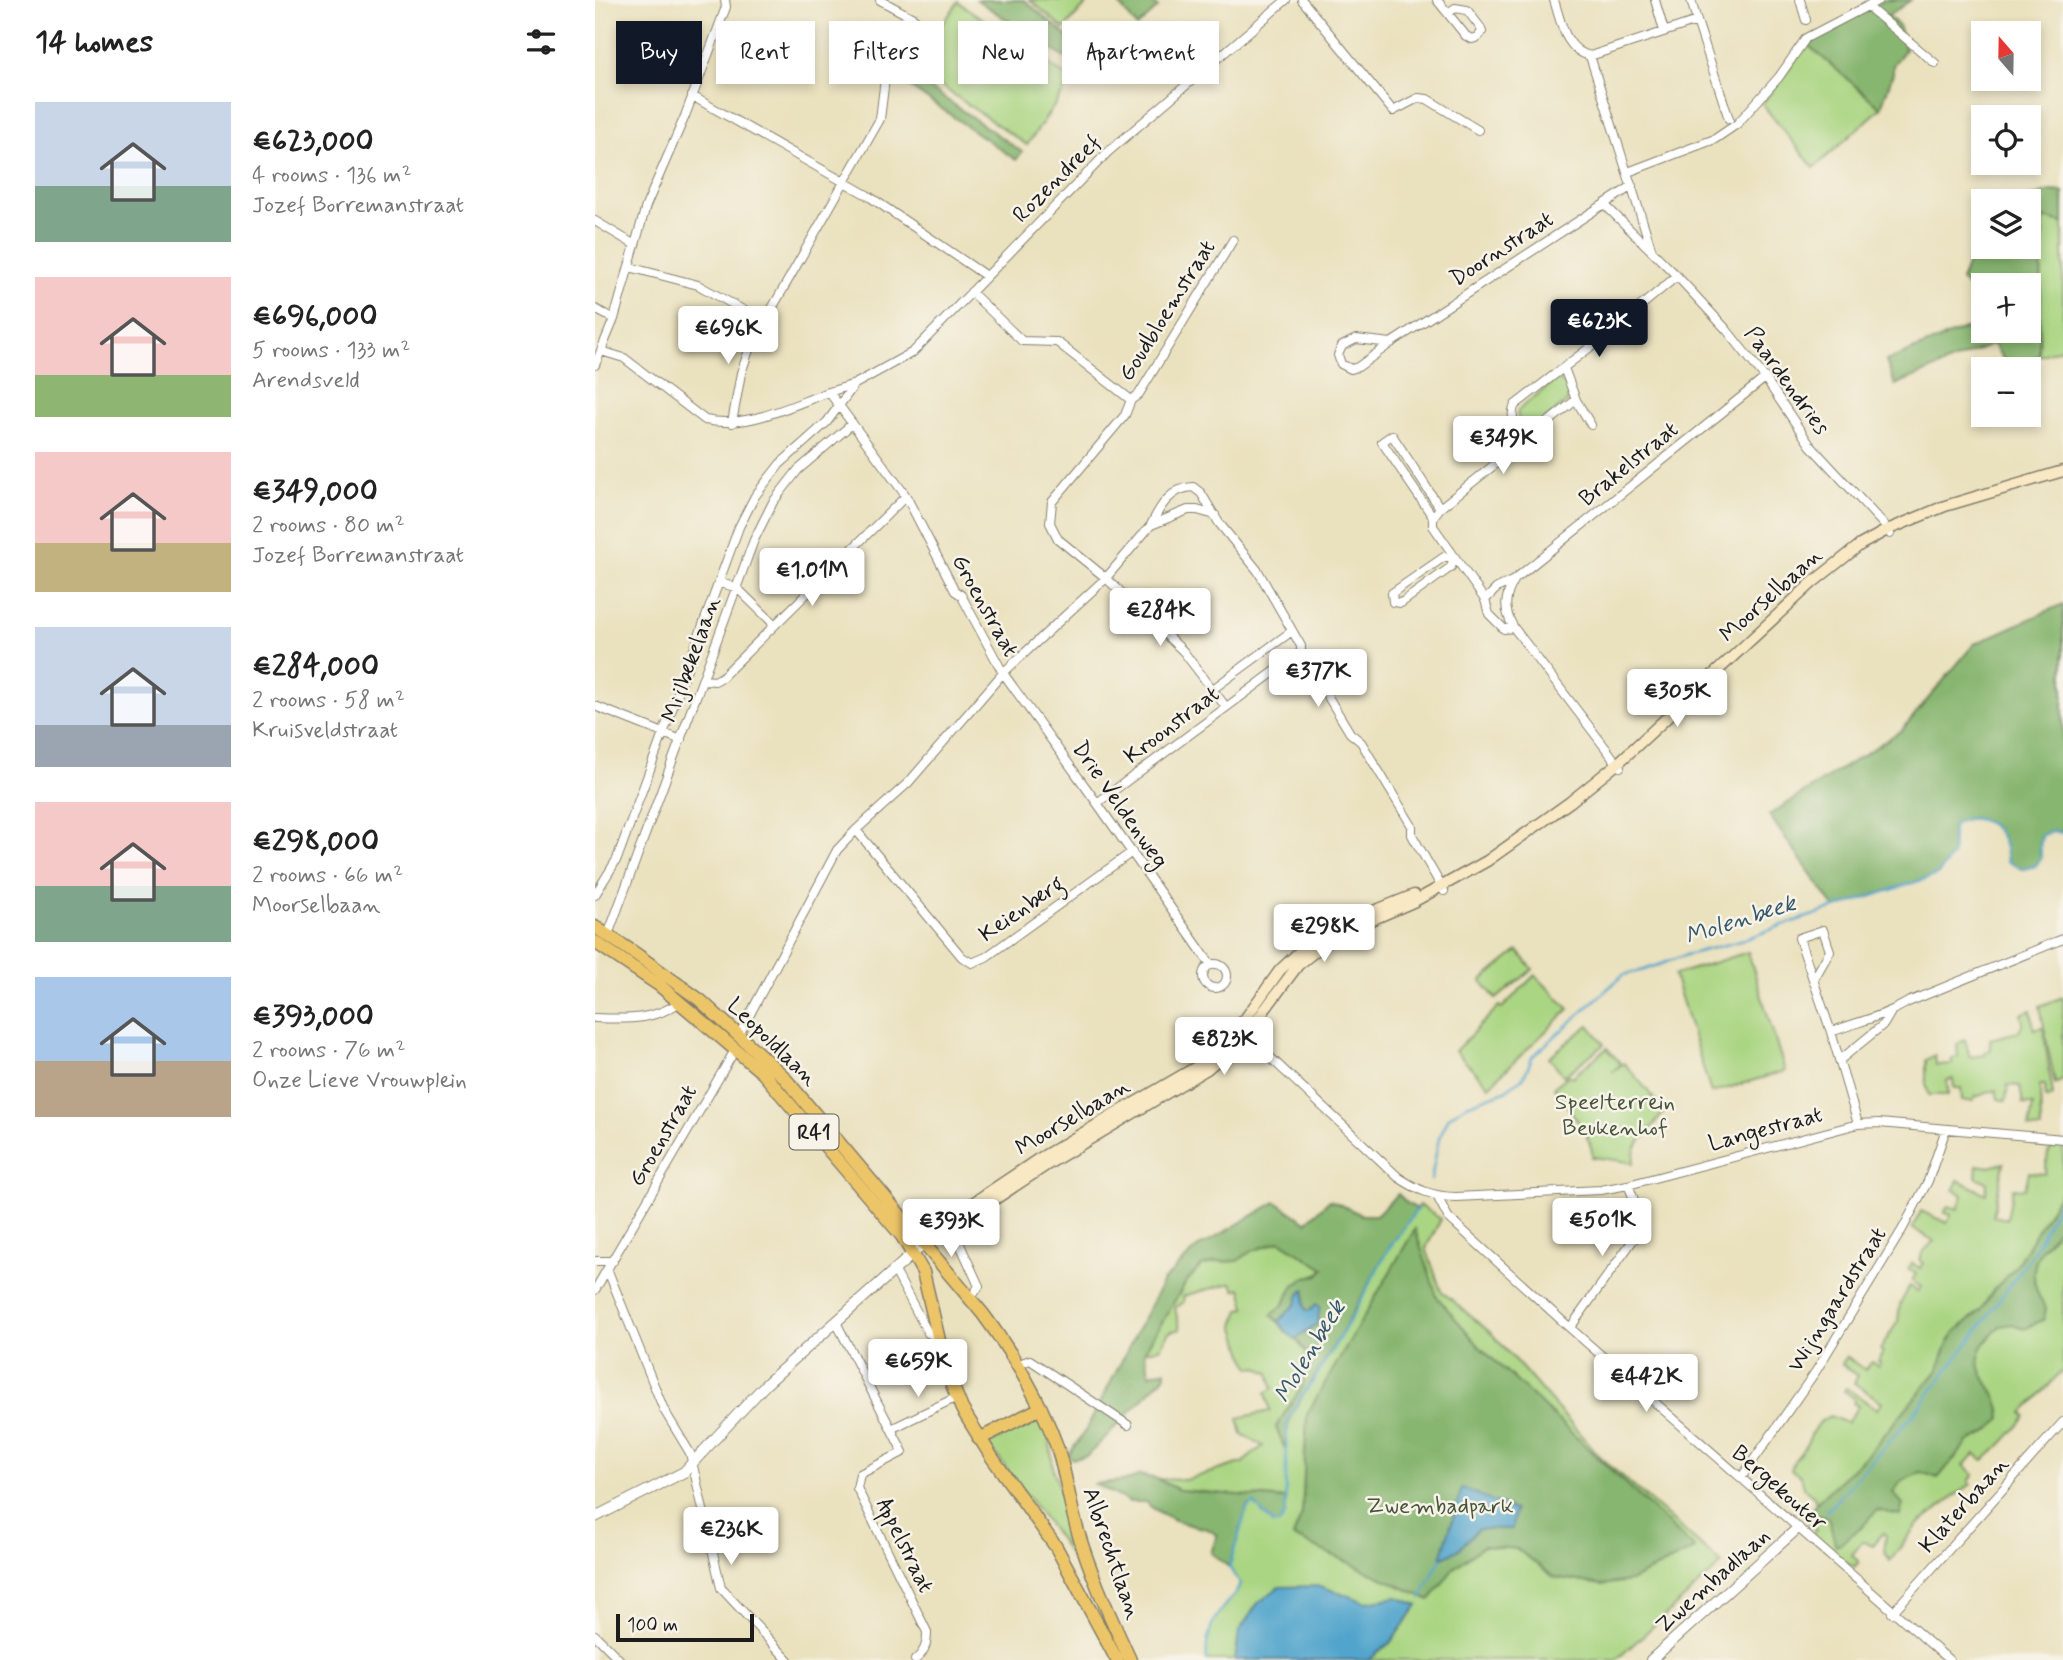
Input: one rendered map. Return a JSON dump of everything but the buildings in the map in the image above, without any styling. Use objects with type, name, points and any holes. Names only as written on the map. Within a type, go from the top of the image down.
[{"type":"main road","name":"Moorselbaan","points":[[925,1243],[1045,1166],[1207,1069],[1309,955],[1343,933],[1412,899],[1442,889],[1518,840],[1618,766],[1835,562],[1860,545],[1945,506],[2063,471]]},
{"type":"main road","name":"Leopoldlaan","points":[[595,927],[669,976],[739,1035],[794,1087],[841,1147],[925,1243]]},
{"type":"main road","name":"Leopoldlaan","points":[[595,942],[639,971],[763,1073],[901,1236],[912,1254]]},
{"type":"main road","name":"Moorselbaan","points":[[925,1243],[934,1229],[1009,1178],[1203,1063],[1242,1031]]},
{"type":"main road","name":"R41","points":[[925,1243],[998,1334],[1041,1408]]},
{"type":"main road","name":"R41","points":[[912,1254],[927,1286],[946,1370],[979,1439]]},
{"type":"main road","points":[[979,1439],[1041,1408]]},
{"type":"main road","name":"Albrechtlaan","points":[[1041,1408],[1060,1458],[1078,1531],[1093,1576],[1130,1660]]},
{"type":"main road","name":"Albrechtlaan","points":[[979,1439],[1072,1573],[1118,1660]]},
{"type":"street","points":[[595,365],[614,318],[646,206],[692,96],[726,7],[725,0]]},
{"type":"street","points":[[732,424],[743,366],[763,321],[880,119],[886,71],[915,19],[880,0]]},
{"type":"street","name":"Rozendreef","points":[[829,392],[855,384],[913,352],[1108,152],[1286,0]]},
{"type":"street","points":[[1302,0],[1393,111],[1418,98],[1427,99],[1478,130]]},
{"type":"street","points":[[1437,0],[1448,13]]},
{"type":"street","points":[[1554,0],[1564,32],[1573,48],[1590,56],[1697,21]]},
{"type":"street","points":[[1655,0],[1664,31]]},
{"type":"street","points":[[1691,0],[1729,119]]},
{"type":"street","points":[[1800,0],[1806,20]]},
{"type":"street","points":[[1628,172],[1715,139],[1737,124],[1779,77],[1806,38],[1879,0]]},
{"type":"street","points":[[1867,6],[1935,63]]},
{"type":"street","name":"Paardendries","points":[[1590,56],[1652,250]]},
{"type":"street","points":[[692,96],[867,195],[986,276]]},
{"type":"street","name":"Doornstraat","points":[[1391,343],[1356,338],[1342,346],[1338,355],[1341,364],[1351,369],[1357,367],[1632,186]]},
{"type":"street","name":"Paardendries","points":[[1604,204],[1652,250],[1726,329],[1765,377],[1810,445],[1889,532]]},
{"type":"street","points":[[595,221],[635,245]]},
{"type":"street","name":"Goudbloemstraat","points":[[1226,707],[1183,651],[1106,578],[1058,539],[1050,523],[1052,502],[1125,415],[1131,400],[1139,394],[1233,240]]},
{"type":"street","points":[[629,267],[698,285],[763,321]]},
{"type":"street","points":[[1524,442],[1511,412],[1515,405],[1564,369],[1677,276]]},
{"type":"street","name":"Goudbloemstraat","points":[[971,292],[1022,341],[1057,342],[1131,400]]},
{"type":"street","points":[[595,309],[614,318]]},
{"type":"street","points":[[601,351],[624,358],[705,420],[732,424],[747,421],[829,392]]},
{"type":"street","points":[[1564,369],[1576,400],[1591,425]]},
{"type":"street","name":"Brakelstraat","points":[[1485,600],[1497,588],[1515,579],[1765,377]]},
{"type":"street","name":"Rozendreef","points":[[839,407],[855,384]]},
{"type":"street","name":"Groenstraat","points":[[739,1035],[838,850],[909,782],[1003,673],[961,595],[955,591],[906,496],[829,392]]},
{"type":"street","points":[[1433,517],[1440,508],[1576,400]]},
{"type":"street","name":"Mijlbekelaan","points":[[595,895],[617,859],[739,527],[755,496],[779,464],[827,422],[839,407]]},
{"type":"street","name":"Mijlbekelaan","points":[[608,935],[754,540],[773,502],[798,470],[852,425]]},
{"type":"street","points":[[1440,508],[1392,435],[1382,442],[1433,517],[1433,526],[1485,600],[1489,614],[1504,629],[1514,628]]},
{"type":"street","points":[[1003,673],[1106,578],[1151,524],[1171,494],[1193,487],[1201,493],[1258,571],[1301,646],[1301,652],[1350,733],[1361,742],[1412,826],[1412,835],[1442,889]]},
{"type":"street","points":[[703,680],[715,681],[722,677],[906,496]]},
{"type":"street","points":[[1151,524],[1188,510],[1215,515]]},
{"type":"street","points":[[1444,556],[1454,557],[1451,567],[1401,603],[1393,602],[1392,593],[1444,556]]},
{"type":"street","points":[[1515,579],[1505,601],[1508,618],[1618,766]]},
{"type":"street","points":[[719,583],[736,587],[775,625]]},
{"type":"street","name":"Kroonstraat","points":[[1213,689],[1292,631]]},
{"type":"street","name":"Kroonstraat","points":[[1097,803],[1301,652]]},
{"type":"street","name":"Drie Veldenweg","points":[[1003,673],[1208,963]]},
{"type":"street","points":[[595,698],[605,710]]},
{"type":"street","points":[[595,706],[681,740]]},
{"type":"street","name":"Keienberg","points":[[856,830],[962,957],[972,963],[985,957],[1132,852]]},
{"type":"street","points":[[1814,979],[1830,951],[1823,930],[1799,938],[1840,1060],[1858,1124]]},
{"type":"street","points":[[1831,1032],[1874,1015],[1891,1012],[1908,1002],[2063,939]]},
{"type":"street","points":[[595,1018],[639,1019],[653,1016],[677,1004]]},
{"type":"street","points":[[1840,1060],[1884,1024],[1891,1012]]},
{"type":"street","points":[[1242,1031],[1398,1177],[1416,1189],[1437,1196]]},
{"type":"street","name":"Groenstraat","points":[[595,1290],[730,1054],[735,1050]]},
{"type":"street","name":"Langestraat","points":[[1437,1196],[1601,1190],[1629,1185],[1858,1124],[1879,1123],[2063,1139]]},
{"type":"street","name":"Wijngaardstraat","points":[[1741,1478],[1816,1371],[1902,1230],[1928,1181],[1946,1129]]},
{"type":"street","points":[[1570,1328],[1636,1236],[1639,1223],[1636,1203],[1629,1185]]},
{"type":"street","name":"Bergekouter","points":[[1437,1196],[1448,1217],[1570,1328],[1892,1613],[1949,1660]]},
{"type":"street","points":[[952,1227],[979,1286],[971,1298]]},
{"type":"street","name":"Moorselbaan","points":[[595,1517],[679,1475],[766,1384],[925,1243]]},
{"type":"street","points":[[595,1261],[613,1261]]},
{"type":"street","points":[[608,1270],[664,1410],[690,1453],[721,1588],[787,1660]]},
{"type":"street","points":[[895,1271],[928,1332],[938,1337]]},
{"type":"street","name":"Appelstraat","points":[[836,1322],[903,1452],[860,1474],[857,1488],[927,1632],[927,1644],[918,1658]]},
{"type":"street","points":[[1016,1364],[1030,1360],[1128,1425]]},
{"type":"street","points":[[891,1429],[957,1397]]},
{"type":"street","name":"Klaterbaan","points":[[1892,1613],[2063,1422]]},
{"type":"street","name":"Zwembadlaan","points":[[1651,1660],[1798,1528]]},
{"type":"street","points":[[595,1635],[620,1660]]},
{"type":"green space","points":[[977,0],[1024,0],[1062,32],[1062,56],[1048,47],[1048,21],[1009,21]]},
{"type":"green space","points":[[1030,0],[1090,0],[1071,21],[1062,21],[1062,27]]},
{"type":"green space","points":[[1116,0],[1151,0],[1158,8],[1144,21],[1132,21]]},
{"type":"green space","points":[[1885,0],[1911,0],[1888,16],[1900,27],[1905,50],[1893,65],[1893,73],[1881,108],[1807,44]]},
{"type":"green space","points":[[958,2],[986,21],[958,21],[958,84],[1048,84],[1048,64],[1062,73],[1062,84],[1069,84],[1027,145],[938,84],[944,84],[944,22]]},
{"type":"green space","points":[[1807,44],[1881,108],[1814,168],[1762,104]]},
{"type":"green space","points":[[906,84],[924,84],[1022,152],[1016,160]]},
{"type":"green space","points":[[2050,191],[2063,192],[2063,223],[2043,218],[2041,287],[2041,273],[1971,273],[1971,291],[1961,280],[1971,256],[1971,259],[2041,259],[2041,194]]},
{"type":"green space","points":[[2043,217],[2063,223],[2063,348],[2039,356],[2041,343]]},
{"type":"green space","points":[[1971,326],[1971,343],[2039,343],[2039,356],[2036,357],[2002,357],[1993,344],[1895,385],[1886,361]]},
{"type":"green space","points":[[1557,379],[1564,383],[1570,393],[1568,401],[1527,431],[1520,422],[1518,410]]},
{"type":"green space","points":[[2063,604],[2063,833],[2054,831],[2042,835],[2041,859],[2035,866],[2022,869],[2007,861],[2003,840],[1998,831],[1986,822],[1966,819],[1953,826],[1952,856],[1937,875],[1835,908],[1769,815],[1902,730],[1974,644]]},
{"type":"green space","points":[[1518,951],[1533,969],[1496,999],[1481,981]]},
{"type":"green space","points":[[1748,952],[1785,1071],[1711,1093],[1674,975]]},
{"type":"green space","points":[[1535,975],[1569,1009],[1489,1086],[1455,1051],[1499,1006],[1502,1008]]},
{"type":"green space","points":[[2063,997],[2063,1080],[2055,1084],[2040,1006]]},
{"type":"green space","points":[[2031,1010],[2034,1029],[2043,1027],[2053,1096],[2046,1099],[2045,1085],[2040,1085],[2041,1129],[2029,1128],[2033,1105],[2023,1104],[2020,1086],[2008,1085],[2006,1101],[1998,1099],[1996,1090],[1975,1097],[1973,1101],[1962,1101],[1961,1088],[1954,1088],[1953,1079],[1947,1080],[1948,1095],[1929,1095],[1926,1085],[1926,1060],[1935,1055],[1936,1065],[1952,1064],[1952,1058],[1958,1057],[1957,1044],[1965,1040],[1970,1057],[1985,1055],[1985,1052],[1991,1050],[1990,1039],[2018,1032],[2023,1023],[2021,1014]]},
{"type":"green space","points":[[1589,1025],[1604,1044],[1564,1076],[1549,1057]]},
{"type":"green space","name":"Speelterrein Beukenhof","points":[[1607,1048],[1621,1064],[1612,1072],[1624,1063],[1665,1111],[1635,1148],[1633,1164],[1592,1157],[1592,1149],[1584,1131],[1554,1087],[1569,1075],[1572,1077]]},
{"type":"green space","points":[[2063,1143],[2063,1370],[2023,1413],[2026,1416],[2012,1434],[1983,1460],[1975,1454],[1964,1465],[1974,1475],[1969,1481],[1971,1484],[1917,1525],[1890,1561],[1884,1552],[1886,1535],[1883,1533],[1873,1545],[1863,1541],[1852,1555],[1859,1562],[1854,1567],[1809,1538],[1816,1530],[1809,1525],[1810,1513],[1816,1503],[1814,1496],[1804,1488],[1801,1476],[1791,1470],[1818,1424],[1830,1416],[1847,1423],[1858,1406],[1853,1403],[1855,1399],[1844,1391],[1846,1388],[1877,1409],[1882,1402],[1854,1383],[1858,1376],[1842,1364],[1846,1357],[1865,1370],[1872,1362],[1878,1366],[1883,1352],[1880,1350],[1898,1321],[1900,1304],[1910,1286],[1918,1291],[1921,1287],[1912,1281],[1916,1274],[1908,1269],[1912,1263],[1920,1268],[1923,1263],[1920,1261],[1922,1253],[1934,1241],[1912,1228],[1921,1211],[1947,1223],[1951,1215],[1944,1213],[1948,1206],[1958,1209],[1963,1195],[1954,1190],[1958,1180],[1986,1194],[1987,1182],[1976,1177],[1977,1165],[1989,1167],[2004,1163],[1993,1216],[2007,1219],[2013,1188],[2025,1189],[2029,1172],[2045,1174],[2048,1153],[2055,1144]]},
{"type":"green space","points":[[2063,1188],[2063,1225],[2045,1244],[2035,1264],[2035,1285],[2046,1309],[2044,1319],[2025,1329],[2013,1324],[2000,1326],[1981,1349],[1979,1366],[1998,1402],[2001,1420],[1984,1434],[1969,1441],[1938,1478],[1921,1472],[1901,1481],[1893,1493],[1903,1504],[1900,1515],[1877,1510],[1861,1528],[1836,1546],[1828,1518],[1810,1513],[1816,1503],[1868,1454],[1938,1370],[1955,1332],[1981,1310],[1994,1289],[2014,1269]]},
{"type":"green space","points":[[1398,1194],[1417,1209],[1387,1251],[1340,1336],[1287,1421],[1285,1449],[1276,1427],[1303,1385],[1307,1354],[1297,1339],[1287,1333],[1271,1315],[1284,1304],[1293,1287],[1306,1277],[1319,1275],[1324,1269],[1280,1241],[1252,1251],[1237,1261],[1201,1266],[1186,1282],[1144,1352],[1150,1374],[1166,1370],[1166,1375],[1087,1456],[1072,1459],[1069,1454],[1086,1430],[1163,1281],[1197,1248],[1276,1202],[1306,1222],[1330,1200],[1362,1215],[1376,1215]]},
{"type":"green space","name":"Zwembadpark","points":[[1419,1205],[1441,1219],[1426,1248],[1441,1291],[1492,1334],[1600,1457],[1722,1564],[1616,1660],[1207,1660],[1208,1638],[1212,1625],[1239,1587],[1240,1583],[1229,1567],[1247,1508],[1254,1503],[1273,1524],[1286,1500],[1179,1490],[1157,1479],[1185,1480],[1242,1463],[1263,1446],[1242,1434],[1238,1418],[1270,1411],[1266,1393],[1273,1388],[1269,1373],[1257,1367],[1252,1368],[1246,1360],[1234,1325],[1240,1310],[1246,1308],[1241,1288],[1235,1290],[1232,1283],[1183,1296],[1184,1302],[1175,1308],[1180,1329],[1169,1332],[1160,1348],[1144,1352],[1186,1282],[1201,1266],[1237,1261],[1252,1251],[1280,1241],[1324,1269],[1303,1279],[1294,1287],[1277,1320],[1307,1354],[1303,1385],[1276,1427],[1285,1447],[1290,1419],[1296,1405],[1313,1382],[1387,1251]]},
{"type":"green space","points":[[1415,1229],[1437,1297],[1480,1347],[1695,1549],[1630,1581],[1602,1585],[1554,1577],[1517,1549],[1483,1546],[1454,1568],[1430,1600],[1293,1537],[1302,1514],[1307,1414]]},
{"type":"green space","points":[[1038,1420],[1048,1425],[1053,1467],[1083,1569],[1080,1571],[1061,1541],[988,1444]]},
{"type":"green space","points":[[1139,1475],[1157,1479],[1179,1490],[1286,1499],[1285,1515],[1279,1524],[1273,1524],[1254,1503],[1247,1507],[1229,1567],[1211,1553],[1217,1536],[1210,1530],[1169,1518],[1145,1502],[1129,1502],[1095,1484],[1130,1480]]},
{"type":"water","points":[[1305,1290],[1306,1310],[1311,1310],[1316,1304],[1320,1307],[1317,1324],[1296,1339],[1287,1333],[1279,1321],[1296,1304],[1299,1294]]},
{"type":"water","points":[[1462,1488],[1515,1510],[1512,1529],[1478,1529],[1458,1550],[1441,1558]]},
{"type":"water","points":[[1320,1586],[1366,1602],[1397,1597],[1418,1605],[1390,1643],[1369,1660],[1235,1660],[1239,1631],[1258,1603],[1279,1587]]},
{"type":"waterway","name":"Molenbeek","points":[[1431,1180],[1439,1138],[1449,1117],[1464,1106],[1505,1091],[1524,1077],[1532,1057],[1623,975],[1740,941],[1937,875],[1952,856],[1953,826],[1966,819],[1986,822],[1998,831],[2003,840],[2007,861],[2022,869],[2035,866],[2041,859],[2042,835],[2054,831],[2063,833]]},
{"type":"waterway","points":[[1827,1511],[1912,1416],[1970,1341],[2033,1253],[2063,1193]]},
{"type":"waterway","name":"Molenbeek","points":[[1207,1660],[1207,1645],[1212,1625],[1239,1587],[1240,1583],[1229,1567],[1247,1508],[1254,1503],[1273,1524],[1279,1524],[1285,1515],[1287,1422],[1354,1313],[1387,1251],[1417,1209]]},
{"type":"waterway","points":[[1421,1598],[1441,1558]]}]
